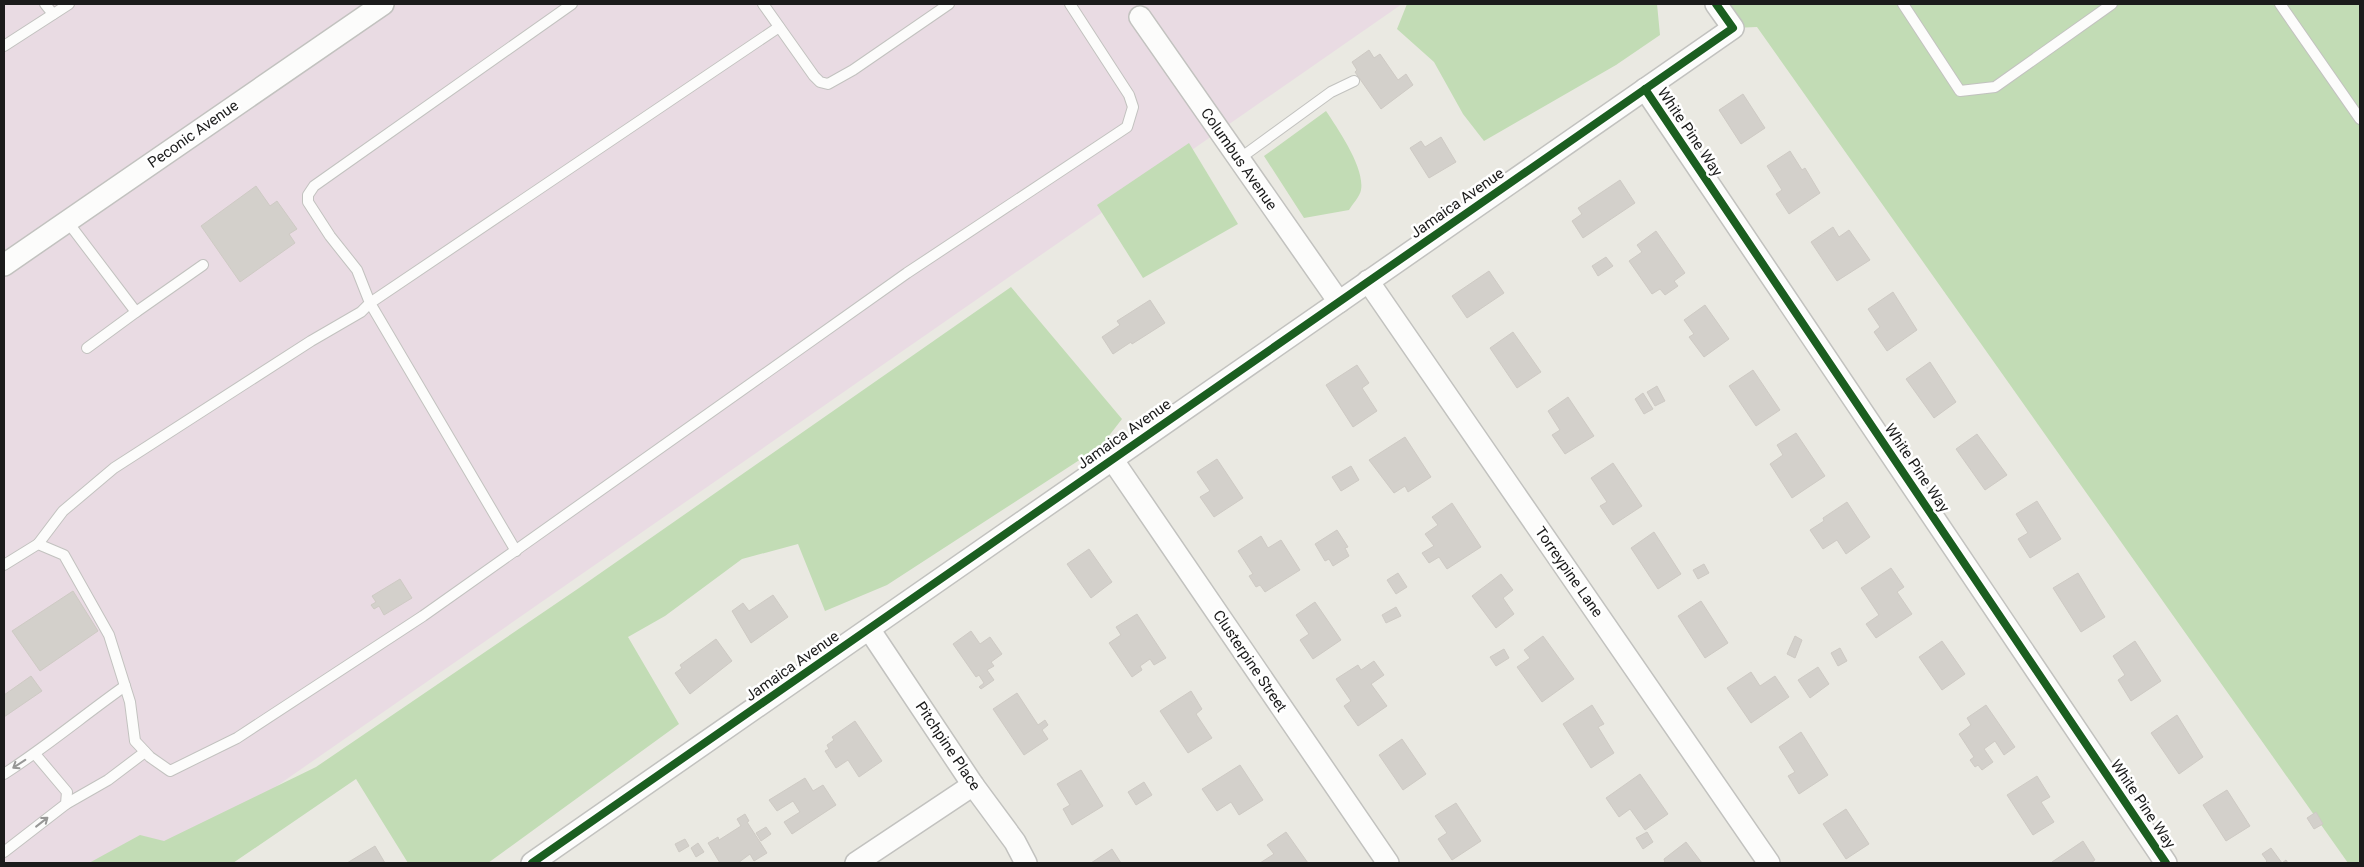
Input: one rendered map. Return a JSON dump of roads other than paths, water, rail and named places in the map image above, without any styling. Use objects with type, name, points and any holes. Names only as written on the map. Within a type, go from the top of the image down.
[{"type":"street","name":"Peconic Avenue","points":[[4,265],[383,4]]},
{"type":"street","name":"Jamaica Avenue","points":[[532,863],[1733,28],[1716,4]]},
{"type":"street","name":"Columbus Avenue","points":[[1140,17],[1339,302]]},
{"type":"street","name":"White Pine Way","points":[[1645,89],[2166,863]]},
{"type":"street","name":"Torreypine Lane","points":[[1368,282],[1769,863]]},
{"type":"street","name":"Clusterpine Street","points":[[1112,459],[1388,863]]},
{"type":"street","name":"Pitchpine Place","points":[[869,629],[973,785],[1015,842],[1026,863]]},
{"type":"street","points":[[856,863],[973,785]]},
{"type":"lane","points":[[45,4],[52,14]]},
{"type":"lane","points":[[4,46],[69,4]]},
{"type":"lane","points":[[516,551],[370,303],[357,270],[330,236],[308,202],[308,195],[314,186],[572,4]]},
{"type":"lane","points":[[763,4],[814,76],[820,82],[828,84],[853,70],[949,4]]},
{"type":"lane","points":[[38,544],[64,555],[109,635],[130,702],[135,741],[145,752],[170,771],[237,738],[423,616],[907,272],[1127,127],[1133,107],[1129,95],[1070,4]]},
{"type":"lane","points":[[1903,4],[1960,91],[1995,87],[2112,4]]},
{"type":"lane","points":[[2280,4],[2360,119]]},
{"type":"lane","points":[[4,565],[38,544],[63,510],[114,468],[311,341],[361,312],[370,303],[779,27]]},
{"type":"lane","points":[[1239,159],[1332,92],[1354,81]]},
{"type":"lane","points":[[67,221],[136,312]]},
{"type":"lane","points":[[87,348],[203,265]]},
{"type":"lane","points":[[4,774],[35,754],[70,725],[125,686]]},
{"type":"lane","points":[[4,852],[66,804],[108,780],[145,752]]},
{"type":"lane","points":[[35,754],[67,792],[66,804]]}]
